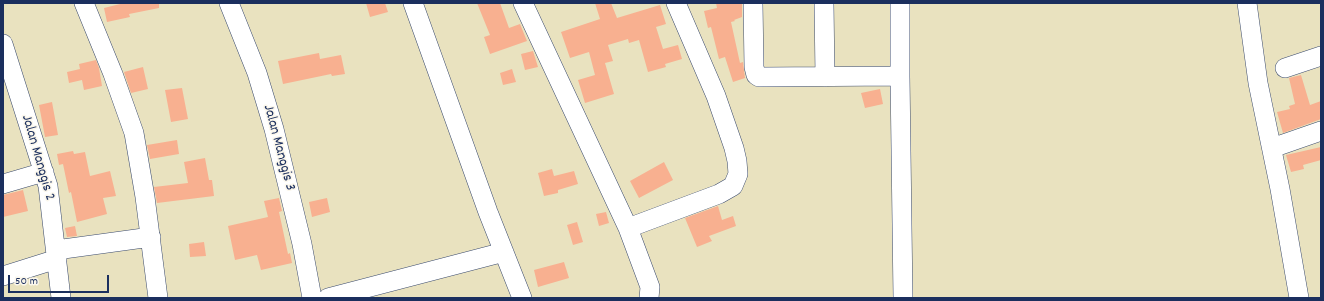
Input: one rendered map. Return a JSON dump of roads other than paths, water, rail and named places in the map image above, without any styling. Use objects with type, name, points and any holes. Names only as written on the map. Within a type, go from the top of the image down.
[{"type":"street","points":[[84,3],[113,74],[134,133],[138,150],[151,237],[158,298]]},
{"type":"street","name":"Jalan Manggis 3","points":[[229,3],[257,73],[274,129],[302,244],[312,298]]},
{"type":"street","points":[[412,3],[522,298]]},
{"type":"street","points":[[523,3],[628,228],[650,287],[649,298]]},
{"type":"street","points":[[628,228],[719,194],[734,186],[738,174],[734,148],[716,96],[676,3]]},
{"type":"street","points":[[753,3],[754,67],[756,75],[759,77],[900,76]]},
{"type":"street","points":[[824,3],[825,77]]},
{"type":"street","points":[[900,3],[903,298]]},
{"type":"street","points":[[1247,3],[1258,83],[1280,189],[1299,298]]},
{"type":"street","name":"Jalan Manggis 2","points":[[3,44],[44,172],[50,201],[61,298]]},
{"type":"street","points":[[1285,68],[1321,56]]},
{"type":"street","points":[[1272,148],[1321,131]]},
{"type":"street","points":[[3,184],[44,172]]},
{"type":"street","points":[[3,276],[57,254],[151,237]]},
{"type":"street","points":[[328,298],[504,252]]}]
